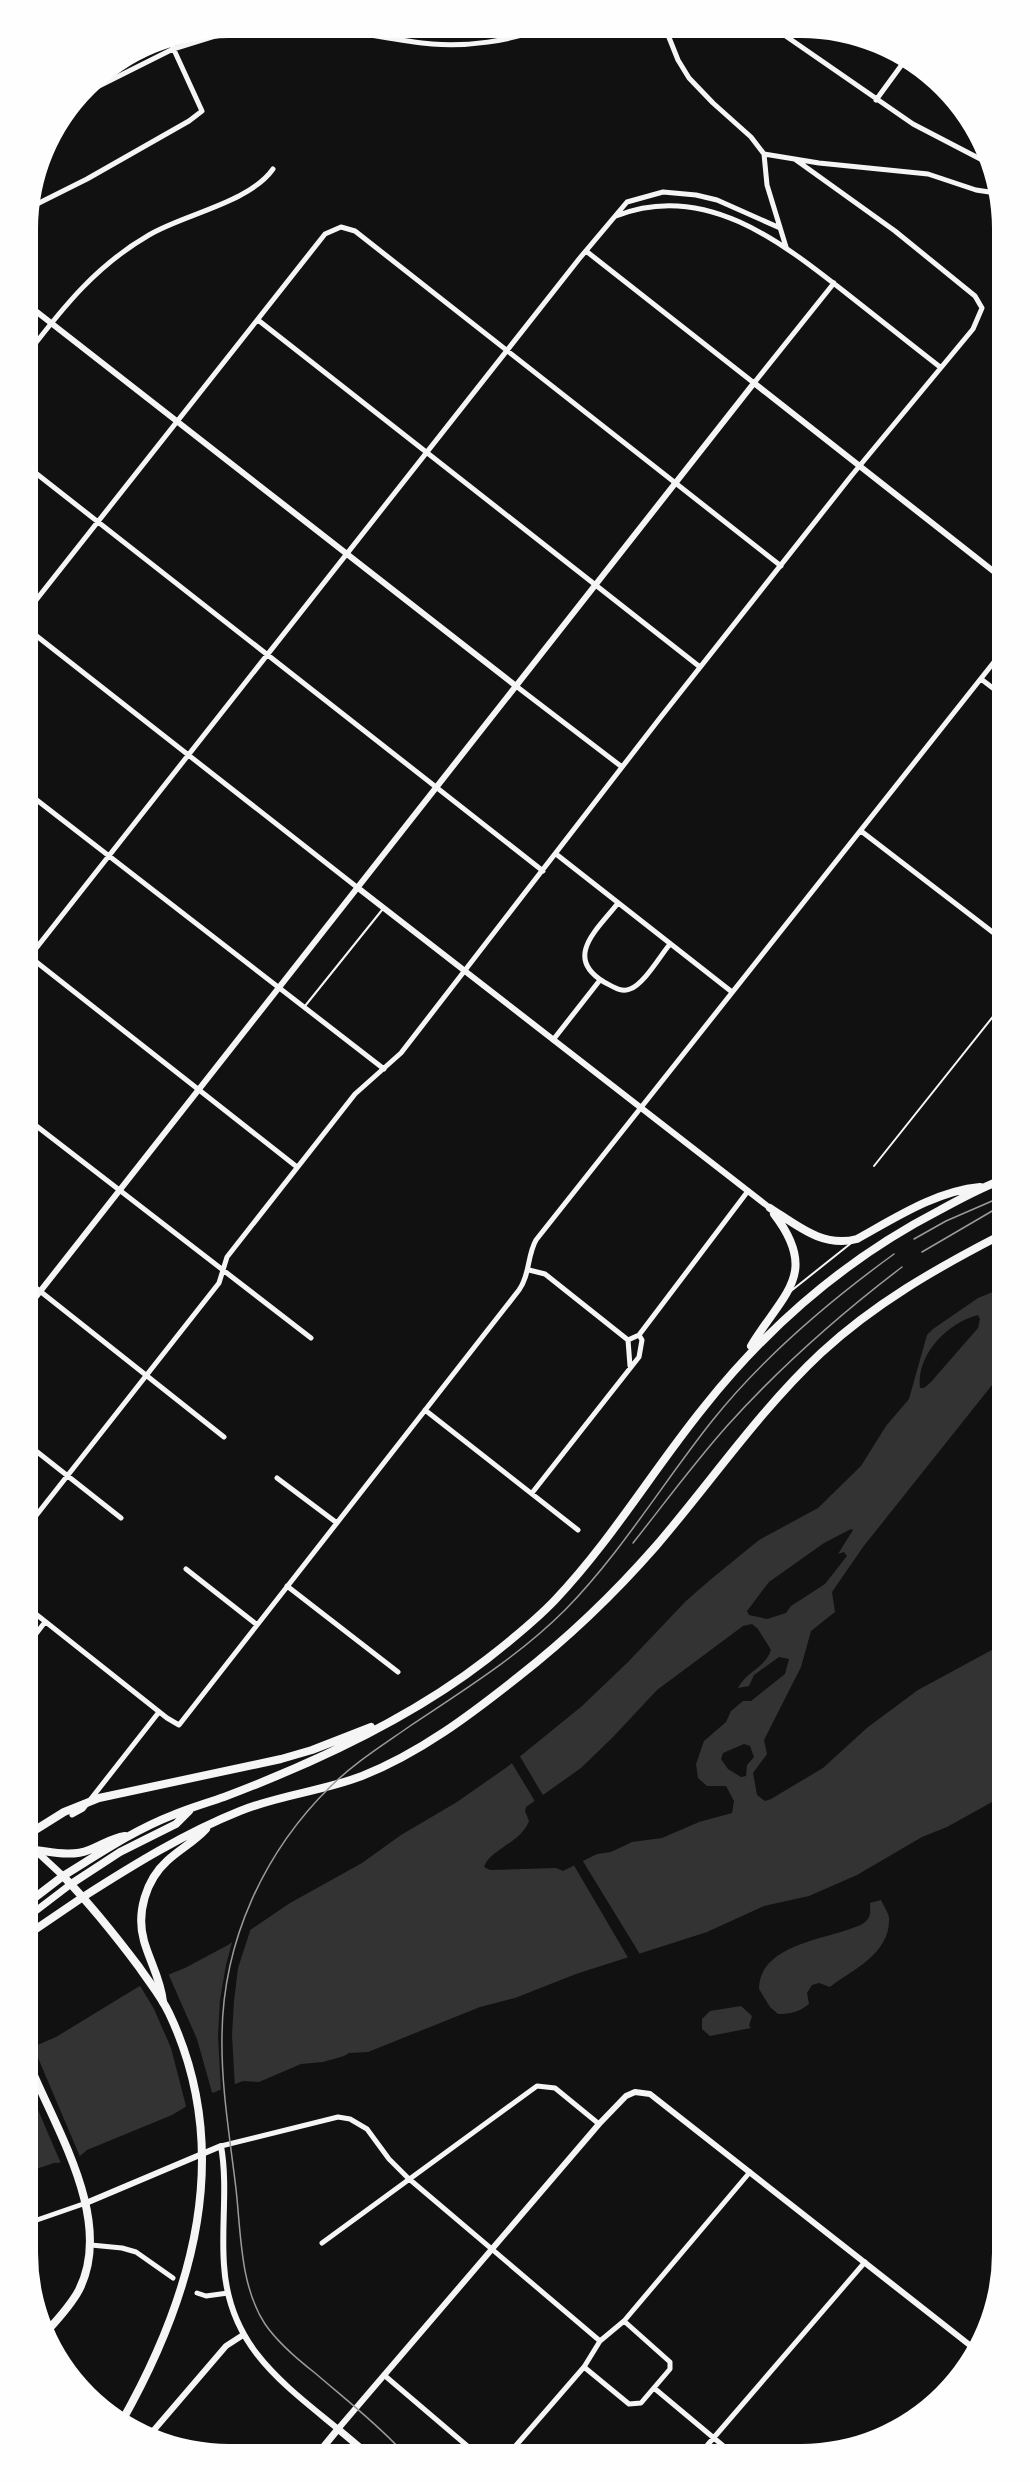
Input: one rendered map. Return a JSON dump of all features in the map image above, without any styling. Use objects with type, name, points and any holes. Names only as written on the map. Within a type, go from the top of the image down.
[{"type":"main road","points":[[37,1896],[63,1876],[132,1835],[172,1815],[341,1748],[397,1718],[485,1660],[554,1601],[621,1520],[702,1409],[743,1360],[801,1303],[838,1274],[911,1225],[992,1184]]},
{"type":"main road","points":[[770,1208],[824,1239],[838,1242],[856,1239],[929,1201],[958,1189],[984,1187]]},
{"type":"main road","points":[[743,1360],[795,1277],[797,1259],[791,1239],[770,1208]]},
{"type":"main road","points":[[37,1928],[83,1897],[175,1842],[210,1824],[258,1804],[361,1776],[405,1757],[465,1718],[519,1676],[605,1601],[656,1546],[751,1428],[822,1353],[895,1294],[939,1267],[992,1240]]},
{"type":"main road","points":[[37,1829],[79,1805],[99,1798],[312,1750],[397,1718]]},
{"type":"main road","points":[[37,1911],[71,1884],[120,1852],[176,1824],[191,1808]]},
{"type":"main road","points":[[163,2002],[162,1987],[142,1931],[147,1888],[168,1861],[194,1843],[210,1824]]},
{"type":"main road","points":[[37,1849],[78,1853],[112,1838],[132,1835]]},
{"type":"main road","points":[[37,1852],[109,1925],[163,2002],[188,2065],[197,2103],[203,2147],[200,2212],[194,2246],[176,2307],[162,2341],[126,2414]]},
{"type":"main road","points":[[37,2083],[80,2184],[86,2203],[92,2245],[79,2290],[68,2308],[52,2326]]},
{"type":"main road","points":[[326,2444],[338,2429],[356,2444]]},
{"type":"street","points":[[388,38],[431,44],[486,42],[503,38]]},
{"type":"street","points":[[669,38],[678,60],[689,78],[713,103],[752,137],[764,154],[768,185],[786,247]]},
{"type":"street","points":[[788,38],[876,100],[931,135],[979,159]]},
{"type":"street","points":[[106,83],[173,49],[206,39]]},
{"type":"street","points":[[39,203],[87,179],[189,121],[202,111],[173,49]]},
{"type":"street","points":[[876,100],[901,66]]},
{"type":"street","points":[[764,154],[796,160],[928,174],[989,192]]},
{"type":"street","points":[[37,1514],[219,1283],[227,1257],[297,1167],[355,1094],[401,1053],[700,667],[860,466],[973,329],[982,308],[975,296],[922,252],[796,160]]},
{"type":"street","points":[[38,339],[77,291],[112,259],[152,233],[212,208],[265,181],[273,169]]},
{"type":"street","points":[[38,947],[506,351],[612,217],[627,202],[650,194],[674,192],[717,200],[780,228]]},
{"type":"street","points":[[612,217],[641,207],[676,205],[710,211],[747,226],[786,247],[940,367]]},
{"type":"street","points":[[38,598],[326,234],[341,226],[355,231],[781,566]]},
{"type":"street","points":[[586,251],[992,569]]},
{"type":"street","points":[[37,1294],[834,283]]},
{"type":"street","points":[[38,313],[622,767]]},
{"type":"street","points":[[258,320],[700,667]]},
{"type":"street","points":[[38,475],[543,871]]},
{"type":"street","points":[[38,637],[770,1208]]},
{"type":"street","points":[[37,1615],[159,1712],[179,1725],[519,1290],[529,1270],[531,1249],[536,1239],[992,665]]},
{"type":"street","points":[[981,679],[992,687]]},
{"type":"street","points":[[38,801],[384,1070]]},
{"type":"street","points":[[861,831],[992,932]]},
{"type":"street","points":[[556,854],[732,992]]},
{"type":"street","points":[[618,903],[585,946],[583,955],[585,963],[600,980],[617,989],[629,990],[639,984],[670,944]]},
{"type":"street","points":[[38,963],[297,1167]]},
{"type":"street","points":[[553,1040],[600,980]]},
{"type":"street","points":[[38,1127],[311,1338]]},
{"type":"street","points":[[628,1340],[639,1335],[748,1191]]},
{"type":"street","points":[[529,1270],[545,1274],[628,1340],[630,1366]]},
{"type":"street","points":[[37,1289],[224,1437]]},
{"type":"street","points":[[532,1493],[630,1366],[639,1358],[642,1340],[639,1335]]},
{"type":"street","points":[[425,1410],[578,1530]]},
{"type":"street","points":[[37,1452],[121,1518]]},
{"type":"street","points":[[277,1478],[337,1523]]},
{"type":"street","points":[[186,1569],[256,1624]]},
{"type":"street","points":[[287,1586],[398,1672]]},
{"type":"street","points":[[37,1632],[45,1622]]},
{"type":"street","points":[[72,1815],[83,1809],[159,1712]]},
{"type":"street","points":[[322,2242],[537,2086],[555,2088],[600,2124]]},
{"type":"street","points":[[221,2146],[224,2267],[228,2293],[243,2335],[265,2365],[338,2429],[600,2124],[626,2096],[635,2092],[650,2094],[969,2345]]},
{"type":"street","points":[[37,2220],[86,2203],[221,2146],[338,2117],[350,2119],[367,2129],[389,2159],[408,2178],[600,2342]]},
{"type":"street","points":[[517,2444],[584,2367],[600,2342],[624,2321],[750,2172]]},
{"type":"street","points":[[92,2245],[136,2252],[173,2278]]},
{"type":"street","points":[[708,2444],[865,2262]]},
{"type":"street","points":[[197,2293],[206,2296],[228,2293]]},
{"type":"street","points":[[584,2367],[629,2404],[641,2403],[670,2369],[670,2362],[624,2321]]},
{"type":"street","points":[[154,2430],[226,2346],[243,2335]]},
{"type":"street","points":[[384,2375],[465,2444]]},
{"type":"street","points":[[654,2388],[722,2444]]},
{"type":"lane","points":[[304,1007],[383,907]]},
{"type":"lane","points":[[874,1166],[992,1019]]},
{"type":"lane","points":[[785,1296],[856,1239]]},
{"type":"shaded area","points":[[992,1292],[992,1385],[863,1547],[832,1592],[835,1612],[811,1631],[801,1667],[764,1740],[767,1754],[753,1773],[757,1795],[765,1801],[771,1799],[823,1768],[868,1727],[918,1690],[992,1650],[992,1802],[947,1827],[922,1837],[857,1875],[809,1896],[764,1906],[707,1932],[576,1974],[515,1998],[480,2007],[368,2052],[349,2053],[323,2062],[301,2064],[259,2082],[243,2081],[202,2097],[172,2115],[87,2150],[73,2162],[54,2163],[37,2169],[37,2045],[56,2037],[138,1987],[185,1968],[228,1945],[290,1903],[362,1863],[401,1835],[457,1802],[507,1767],[582,1706],[686,1601],[710,1580],[759,1540],[818,1508],[861,1466],[886,1426],[909,1399],[927,1335],[978,1298]],"holes":[[[978,1315],[980,1319],[978,1328],[931,1382],[924,1388],[920,1388],[923,1364],[936,1342],[955,1325]],[[853,1530],[838,1554],[844,1552],[847,1556],[825,1584],[791,1606],[786,1613],[767,1619],[749,1615],[747,1611],[769,1582],[824,1543]],[[752,1624],[758,1629],[771,1650],[765,1661],[738,1688],[749,1686],[754,1675],[779,1657],[789,1659],[785,1674],[751,1701],[743,1701],[731,1711],[726,1722],[704,1741],[696,1764],[698,1778],[707,1786],[726,1786],[734,1801],[732,1813],[699,1822],[662,1838],[632,1842],[611,1852],[597,1854],[563,1871],[556,1868],[490,1870],[484,1867],[492,1855],[525,1829],[529,1821],[525,1811],[526,1807],[581,1768],[657,1690],[743,1626]],[[744,1744],[750,1746],[754,1757],[747,1765],[746,1776],[741,1777],[728,1769],[721,1759],[723,1753]]]},
{"type":"shaded area","points":[[881,1900],[889,1917],[888,1930],[884,1941],[869,1959],[830,1987],[819,1983],[812,1985],[807,1993],[809,2004],[798,2011],[778,2014],[770,2007],[759,1989],[762,1975],[769,1963],[793,1947],[863,1924],[870,1915],[870,1903]]},
{"type":"shaded area","points":[[741,2006],[752,2016],[749,2026],[751,2028],[710,2036],[702,2029],[702,2019],[710,2011]]},
{"type":"pier","points":[[518,1753],[544,1797],[536,1803],[510,1760]]},
{"type":"pier","points":[[581,1858],[641,1956],[630,1961],[572,1862]]},
{"type":"pier","points":[[251,1928],[238,1968],[234,2001],[232,2035],[235,2088],[221,2092],[218,2036],[220,2000],[226,1965],[233,1939]]},
{"type":"pier","points":[[167,1971],[197,2039],[213,2096],[187,2110],[171,2048],[154,2009],[139,1984]]},
{"type":"pier","points":[[37,2056],[81,2159],[74,2164],[62,2166],[37,2108]]},
{"type":"tram line","points":[[914,1239],[946,1221],[992,1201]]},
{"type":"tram line","points":[[922,1252],[992,1211]]},
{"type":"tram line","points":[[395,2444],[270,2331],[257,2309],[246,2276],[226,2112],[222,2035],[224,2000],[230,1966],[239,1932],[252,1900],[285,1840],[306,1812],[330,1787],[369,1755],[490,1672],[565,1610],[605,1565],[732,1397],[797,1332],[845,1291],[894,1254]]},
{"type":"tram line","points":[[633,1543],[703,1454],[747,1404],[811,1342],[902,1267]]}]
